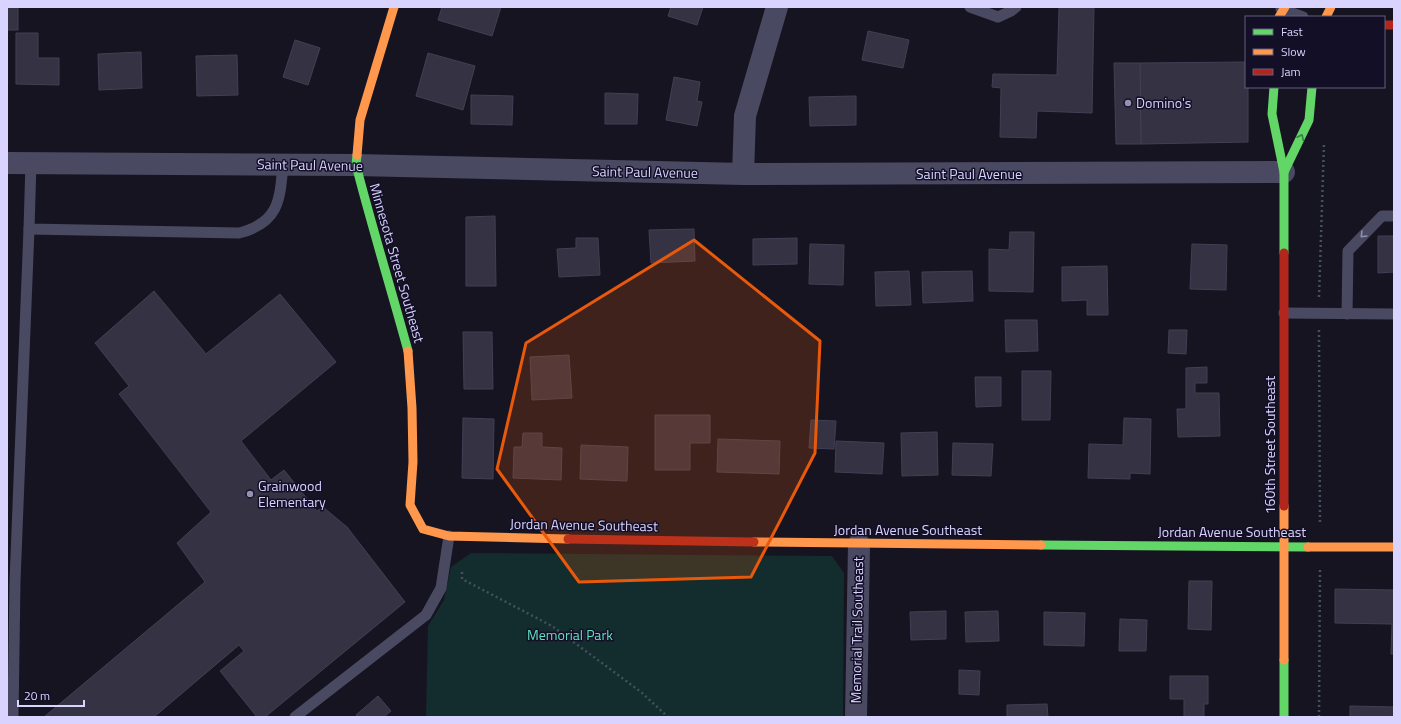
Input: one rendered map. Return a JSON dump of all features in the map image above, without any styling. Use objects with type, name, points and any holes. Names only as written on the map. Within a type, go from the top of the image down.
[{"type":"street","name":"Minnesota Street Southeast","points":[[394,7],[360,120],[356,165],[371,224],[387,274],[409,356],[413,462],[410,505],[423,529]]},
{"type":"street","points":[[743,174],[745,116],[776,7]]},
{"type":"street","points":[[1327,16],[1332,7]]},
{"type":"street","name":"160th Street Southeast","points":[[1274,88],[1272,114],[1284,172],[1284,717]]},
{"type":"street","name":"160th Street Southeast","points":[[1284,172],[1309,120],[1312,88]]},
{"type":"street","name":"Saint Paul Avenue","points":[[7,163],[356,165],[743,174],[1284,172]]},
{"type":"street","name":"Jordan Avenue Southeast","points":[[423,529],[454,536],[859,544],[1394,547]]},
{"type":"street","name":"Memorial Trail Southeast","points":[[856,717],[859,544]]},
{"type":"lane","points":[[970,7],[998,17],[1016,7]]},
{"type":"lane","points":[[1281,10],[1300,16]]},
{"type":"lane","points":[[13,717],[14,581],[31,162]]},
{"type":"lane","points":[[29,229],[239,233],[250,230],[266,220],[277,205],[280,196],[283,164]]},
{"type":"lane","points":[[1347,314],[1348,251],[1382,216],[1394,216]]},
{"type":"lane","points":[[1284,313],[1394,314]]},
{"type":"lane","points":[[295,717],[426,615],[441,588],[454,536]]},
{"type":"path","points":[[1319,717],[1319,314],[1324,138]]},
{"type":"path","points":[[454,536],[462,579],[552,626],[641,692],[668,717]]},
{"type":"highlighted area","points":[[694,240],[820,341],[815,453],[751,577],[579,582],[497,469],[526,343]]},
{"type":"green space","name":"Memorial Park","points":[[471,553],[832,556],[844,573],[843,717],[426,717],[428,626],[444,600],[451,567]]},
{"type":"building","points":[[7,7],[18,7],[18,30],[7,30]]},
{"type":"building","points":[[442,7],[501,7],[492,36],[438,20]]},
{"type":"building","points":[[671,7],[703,7],[697,25],[668,16]]},
{"type":"building","points":[[1059,7],[1094,7],[1092,113],[1037,111],[1036,138],[1000,137],[1001,88],[992,87],[993,74],[1057,75]]},
{"type":"building","points":[[868,31],[909,40],[903,68],[862,60]]},
{"type":"building","points":[[16,33],[38,33],[38,58],[59,58],[59,85],[16,84]]},
{"type":"building","points":[[295,40],[320,48],[308,85],[283,77]]},
{"type":"building","points":[[141,52],[142,88],[99,90],[98,54]]},
{"type":"building","points":[[428,53],[475,66],[463,110],[416,96]]},
{"type":"building","points":[[237,55],[238,95],[197,96],[196,56]]},
{"type":"building","points":[[1245,62],[1245,88],[1248,88],[1248,142],[1141,144],[1140,63]]},
{"type":"building","name":"Domino's","points":[[1114,63],[1140,63],[1141,144],[1116,144]]},
{"type":"building","points":[[674,77],[700,82],[697,101],[702,102],[697,126],[666,120]]},
{"type":"building","points":[[605,93],[638,94],[637,124],[605,124]]},
{"type":"building","points":[[471,95],[513,96],[512,125],[471,124]]},
{"type":"building","points":[[856,96],[856,125],[810,126],[809,97]]},
{"type":"building","points":[[495,216],[496,286],[466,286],[466,217]]},
{"type":"building","points":[[694,229],[695,261],[651,263],[649,230]]},
{"type":"building","points":[[1010,232],[1034,232],[1033,292],[989,291],[989,249],[1009,250]]},
{"type":"building","points":[[1378,236],[1394,236],[1394,272],[1378,273]]},
{"type":"building","points":[[576,238],[598,238],[600,275],[559,277],[557,249],[576,248]]},
{"type":"building","points":[[797,238],[797,264],[753,265],[753,239]]},
{"type":"building","points":[[810,244],[844,245],[843,285],[809,284]]},
{"type":"building","points":[[1192,244],[1227,245],[1226,290],[1190,289]]},
{"type":"building","points":[[1107,266],[1108,315],[1087,315],[1087,300],[1062,301],[1062,267]]},
{"type":"building","points":[[909,271],[911,305],[876,306],[875,272]]},
{"type":"building","points":[[972,271],[973,301],[923,303],[922,272]]},
{"type":"building","name":"Grainwood Elementary","points":[[154,291],[206,354],[280,294],[336,362],[241,441],[271,480],[284,470],[317,511],[323,507],[347,527],[405,602],[265,717],[257,717],[220,671],[244,651],[239,645],[154,717],[44,717],[205,582],[177,543],[211,512],[119,394],[129,386],[95,343]]},
{"type":"building","points":[[1005,320],[1037,320],[1038,351],[1006,352]]},
{"type":"building","points":[[1169,330],[1187,330],[1186,354],[1168,353]]},
{"type":"building","points":[[463,332],[492,332],[493,389],[464,389]]},
{"type":"building","points":[[569,355],[572,398],[532,400],[530,357]]},
{"type":"building","points":[[1207,367],[1207,383],[1195,383],[1195,393],[1219,393],[1220,436],[1178,437],[1177,409],[1186,409],[1186,368]]},
{"type":"building","points":[[1022,371],[1051,371],[1050,420],[1022,420]]},
{"type":"building","points":[[975,377],[1001,377],[1001,406],[976,407]]},
{"type":"building","points":[[655,415],[710,415],[710,443],[690,443],[690,470],[655,470]]},
{"type":"building","points":[[463,418],[494,419],[493,479],[462,478]]},
{"type":"building","points":[[1124,418],[1151,419],[1150,474],[1130,473],[1130,479],[1088,478],[1089,444],[1123,445]]},
{"type":"building","points":[[811,420],[836,421],[834,449],[809,448]]},
{"type":"building","points":[[937,432],[938,475],[902,476],[901,433]]},
{"type":"building","points":[[523,433],[542,433],[542,447],[562,448],[561,480],[513,478],[514,447],[522,447]]},
{"type":"building","points":[[718,439],[780,441],[779,474],[717,472]]},
{"type":"building","points":[[836,441],[884,443],[882,474],[835,472]]},
{"type":"building","points":[[953,443],[993,444],[991,476],[952,475]]},
{"type":"building","points":[[581,445],[628,447],[627,481],[580,479]]},
{"type":"building","points":[[1189,581],[1212,581],[1211,630],[1188,629]]},
{"type":"building","points":[[1335,589],[1394,590],[1394,654],[1391,654],[1392,624],[1335,623]]},
{"type":"building","points":[[946,611],[946,639],[911,640],[910,612]]},
{"type":"building","points":[[998,611],[999,641],[966,642],[965,612]]},
{"type":"building","points":[[1044,612],[1085,613],[1084,646],[1044,645]]},
{"type":"building","points":[[1120,619],[1147,620],[1146,651],[1119,651]]},
{"type":"building","points":[[959,670],[980,671],[979,695],[959,694]]},
{"type":"building","points":[[1170,676],[1208,676],[1208,704],[1204,704],[1204,717],[1184,717],[1184,699],[1170,699]]},
{"type":"building","points":[[378,696],[391,711],[384,717],[358,717],[356,715]]},
{"type":"building","points":[[1047,704],[1048,717],[1007,717],[1007,705]]},
{"type":"building","points":[[1350,706],[1394,707],[1394,717],[1350,717]]},
{"type":"traffic: fast","points":[[1274,88],[1272,114],[1284,172],[1284,253]]},
{"type":"traffic: fast","points":[[1284,172],[1309,120],[1312,88]]},
{"type":"traffic: fast","points":[[357,155],[356,165],[368,212],[408,351]]},
{"type":"traffic: fast","points":[[1041,545],[1308,547]]},
{"type":"traffic: fast","points":[[1284,660],[1284,717]]},
{"type":"traffic: slow","points":[[357,155],[360,120],[394,7]]},
{"type":"traffic: slow","points":[[1280,16],[1285,7]]},
{"type":"traffic: slow","points":[[1326,16],[1331,7]]},
{"type":"traffic: slow","points":[[408,351],[412,408],[413,462],[410,505],[423,529],[449,536],[568,539]]},
{"type":"traffic: slow","points":[[1284,506],[1284,660]]},
{"type":"traffic: slow","points":[[754,542],[1041,545]]},
{"type":"traffic: slow","points":[[1308,547],[1394,547]]},
{"type":"traffic: jam","points":[[1385,25],[1394,25]]},
{"type":"traffic: jam","points":[[1284,253],[1284,506]]},
{"type":"traffic: jam","points":[[568,539],[754,542]]},
{"type":"place","name":"Domino's","points":[[1128,103]]},
{"type":"place","name":"Grainwood Elementary","points":[[250,494]]}]
